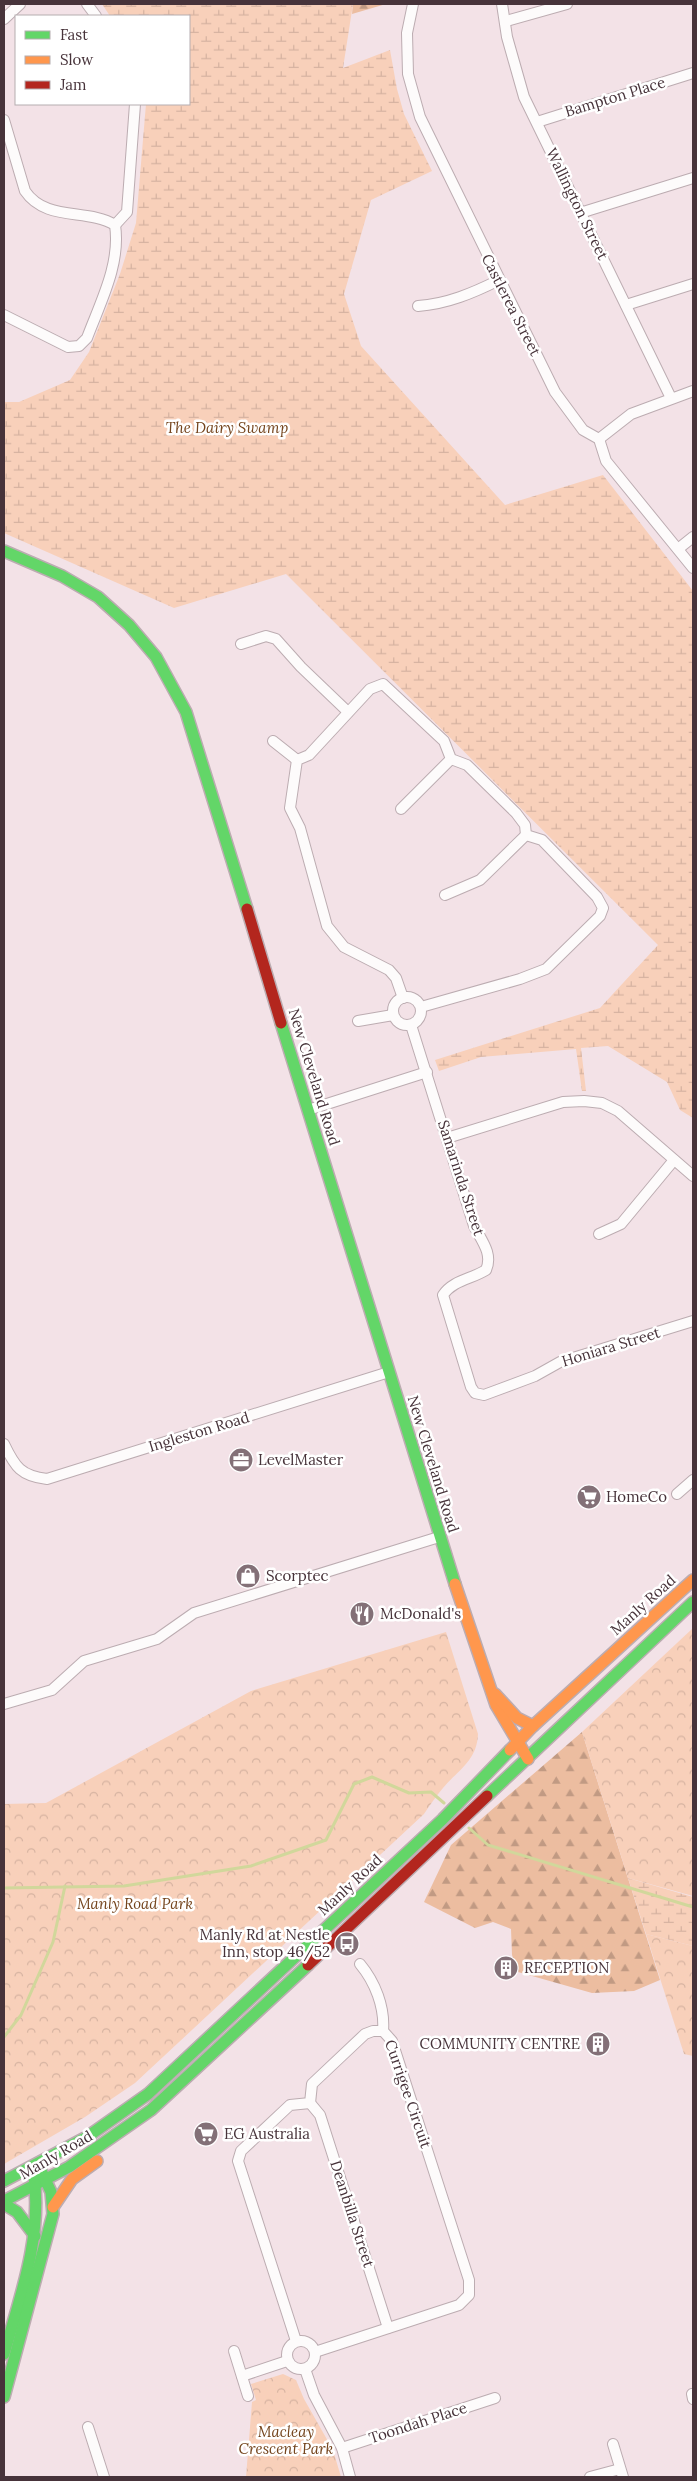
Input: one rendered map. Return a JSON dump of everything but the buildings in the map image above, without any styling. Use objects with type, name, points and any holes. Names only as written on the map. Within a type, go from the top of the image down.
[{"type":"main road","name":"New Cleveland Road","points":[[4,551],[80,585],[107,603],[152,651],[174,684],[186,712],[440,1537],[490,1690],[488,1708],[499,1732],[528,1759]]},
{"type":"main road","name":"Manly Road","points":[[4,2181],[108,2124],[148,2094],[443,1819],[533,1726],[693,1580]]},
{"type":"main road","name":"Manly Road","points":[[4,2202],[94,2152],[161,2102],[693,1602]]},
{"type":"main road","name":"New Cleveland Road","points":[[490,1690],[504,1701],[517,1718],[533,1726]]},
{"type":"main road","points":[[4,2397],[51,2222],[53,2207],[72,2179],[148,2123],[156,2114],[161,2102]]},
{"type":"main road","points":[[35,2165],[53,2207]]},
{"type":"main road","points":[[4,2354],[35,2236],[41,2182]]},
{"type":"main road","points":[[4,2202],[17,2212],[35,2236]]},
{"type":"street","points":[[4,19],[20,4]]},
{"type":"street","points":[[87,4],[95,15]]},
{"type":"street","name":"Castlerea Street","points":[[413,4],[407,33],[408,74],[420,117],[498,280],[555,392],[583,430],[599,439]]},
{"type":"street","name":"Wallington Street","points":[[502,4],[507,38],[524,97],[670,398]]},
{"type":"street","points":[[506,21],[567,4]]},
{"type":"street","name":"Bampton Place","points":[[537,122],[693,72]]},
{"type":"street","points":[[115,225],[127,212],[135,105]]},
{"type":"street","points":[[4,120],[25,191],[30,199],[52,211],[105,219],[115,225]]},
{"type":"street","points":[[580,213],[693,178]]},
{"type":"street","points":[[4,315],[68,347],[79,346],[86,338],[111,272],[117,238],[115,225]]},
{"type":"street","points":[[418,306],[437,305],[498,280]]},
{"type":"street","points":[[626,305],[693,284]]},
{"type":"street","points":[[693,391],[631,414],[599,439],[606,461],[693,568]]},
{"type":"street","points":[[678,549],[693,537]]},
{"type":"street","points":[[241,644],[266,636],[276,639],[301,668],[348,712]]},
{"type":"street","points":[[297,760],[309,755],[370,689],[383,684],[444,741],[451,759],[467,765],[516,813],[525,825],[526,835]]},
{"type":"street","points":[[273,741],[297,760]]},
{"type":"street","points":[[401,809],[451,759]]},
{"type":"street","points":[[297,760],[290,808],[300,828],[327,926],[344,947],[389,970],[396,978],[403,998]]},
{"type":"street","points":[[444,895],[480,880],[526,835]]},
{"type":"street","points":[[421,1007],[520,979],[546,969],[600,916],[603,908],[597,897],[542,840],[526,835]]},
{"type":"street","points":[[403,998],[416,1000],[421,1007],[421,1016],[411,1025],[398,1022],[393,1015],[396,1003],[403,998]]},
{"type":"street","points":[[358,1021],[393,1015]]},
{"type":"street","name":"Samarinda Street","points":[[411,1025],[474,1226],[489,1255],[490,1262],[486,1270],[456,1283],[448,1288],[444,1295],[471,1387],[475,1393]]},
{"type":"street","points":[[308,1110],[427,1072]]},
{"type":"street","points":[[447,1138],[563,1102],[584,1101],[602,1103],[618,1111],[693,1176]]},
{"type":"street","points":[[599,1234],[621,1224],[674,1160]]},
{"type":"street","name":"Honiara Street","points":[[475,1393],[484,1395],[535,1376],[560,1362],[693,1321]]},
{"type":"street","name":"Ingleston Road","points":[[4,1444],[13,1463],[29,1477],[47,1479],[389,1372]]},
{"type":"street","points":[[677,1494],[693,1480]]},
{"type":"street","points":[[4,1704],[52,1690],[84,1661],[158,1639],[194,1613],[440,1537]]},
{"type":"street","points":[[360,1964],[371,1977],[384,2016],[383,2031]]},
{"type":"street","name":"Currigee Circuit","points":[[310,2103],[312,2084],[365,2034],[373,2031],[383,2031],[392,2041],[470,2287],[469,2295],[459,2306],[315,2352]]},
{"type":"street","points":[[296,2341],[238,2161],[241,2151],[290,2105],[310,2103]]},
{"type":"street","name":"Deanbilla Street","points":[[310,2103],[320,2116],[388,2328]]},
{"type":"street","points":[[296,2341],[309,2343],[315,2352],[313,2363],[305,2369],[296,2369],[287,2361],[287,2349],[296,2341]]},
{"type":"street","points":[[234,2351],[248,2396]]},
{"type":"street","points":[[242,2376],[287,2361]]},
{"type":"street","points":[[305,2369],[314,2395],[342,2448],[350,2477]]},
{"type":"street","name":"Toondah Place","points":[[342,2448],[495,2398]]},
{"type":"street","points":[[88,2427],[104,2477]]},
{"type":"street","points":[[590,2477],[622,2473],[613,2444]]},
{"type":"green space","name":"The Dairy Swamp","points":[[102,4],[353,4],[343,68],[390,50],[404,114],[432,171],[371,200],[344,294],[361,346],[505,505],[603,475],[693,591],[693,1118],[680,1110],[667,1082],[608,1046],[581,1048],[586,1091],[582,1091],[576,1049],[481,1057],[439,1071],[435,1060],[600,1008],[658,945],[286,574],[174,608],[4,533],[4,402],[19,402],[70,380],[89,352],[120,274],[136,223],[146,105],[190,105],[190,15],[109,15]]},
{"type":"green space","points":[[353,4],[386,4],[352,14]]},
{"type":"green space","points":[[693,1628],[693,1896],[628,1878],[582,1732]]},
{"type":"green space","name":"Manly Road Park","points":[[446,1632],[478,1734],[474,1751],[466,1764],[440,1791],[424,1814],[135,2083],[85,2117],[4,2164],[4,1804],[46,1803],[251,1691]]},
{"type":"green space","points":[[582,1732],[660,1980],[634,1991],[592,1993],[518,1972],[512,1955],[511,1929],[493,1922],[475,1928],[424,1902],[451,1845]]},
{"type":"green space","points":[[628,1878],[693,1897],[693,1946],[646,1934]]},
{"type":"green space","points":[[646,1934],[693,1946],[693,2056],[684,2054]]},
{"type":"green space","name":"Macleay Crescent Park","points":[[283,2374],[296,2380],[304,2399],[333,2450],[341,2477],[246,2477],[252,2402],[256,2400],[251,2384]]},
{"type":"waterway","points":[[4,1888],[124,1886],[251,1866],[326,1840],[354,1784],[372,1777],[409,1793],[431,1792],[444,1803]]},
{"type":"waterway","points":[[469,1828],[488,1845],[693,1907]]},
{"type":"waterway","points":[[4,2037],[21,2015],[53,1942],[65,1886]]},
{"type":"traffic: fast","points":[[4,551],[62,576],[98,597],[129,625],[156,657],[186,712],[247,909]]},
{"type":"traffic: fast","points":[[281,1023],[455,1584]]},
{"type":"traffic: fast","points":[[487,1796],[693,1602]]},
{"type":"traffic: fast","points":[[4,2181],[87,2137],[148,2094],[443,1819],[510,1750]]},
{"type":"traffic: fast","points":[[4,2201],[69,2167],[151,2110],[308,1965]]},
{"type":"traffic: fast","points":[[4,2397],[53,2214],[51,2192],[38,2164]]},
{"type":"traffic: fast","points":[[4,2354],[23,2288],[33,2244],[36,2198],[34,2175]]},
{"type":"traffic: fast","points":[[4,2204],[17,2212],[35,2236]]},
{"type":"traffic: slow","points":[[510,1750],[533,1726],[693,1580]]},
{"type":"traffic: slow","points":[[455,1584],[496,1705],[528,1759]]},
{"type":"traffic: slow","points":[[495,1694],[517,1718],[533,1726]]},
{"type":"traffic: slow","points":[[53,2207],[72,2179],[97,2161]]},
{"type":"traffic: jam","points":[[247,909],[281,1023]]},
{"type":"traffic: jam","points":[[308,1965],[487,1796]]},
{"type":"place","name":"LevelMaster","points":[[241,1460]]},
{"type":"place","name":"HomeCo","points":[[589,1497]]},
{"type":"place","name":"Scorptec","points":[[248,1576]]},
{"type":"place","name":"McDonald's","points":[[362,1614]]},
{"type":"place","name":"Manly Rd at Nestle Inn, stop 46/52","points":[[347,1944]]},
{"type":"place","name":"RECEPTION","points":[[506,1968]]},
{"type":"place","name":"COMMUNITY CENTRE","points":[[598,2044]]},
{"type":"place","name":"EG Australia","points":[[206,2134]]}]
